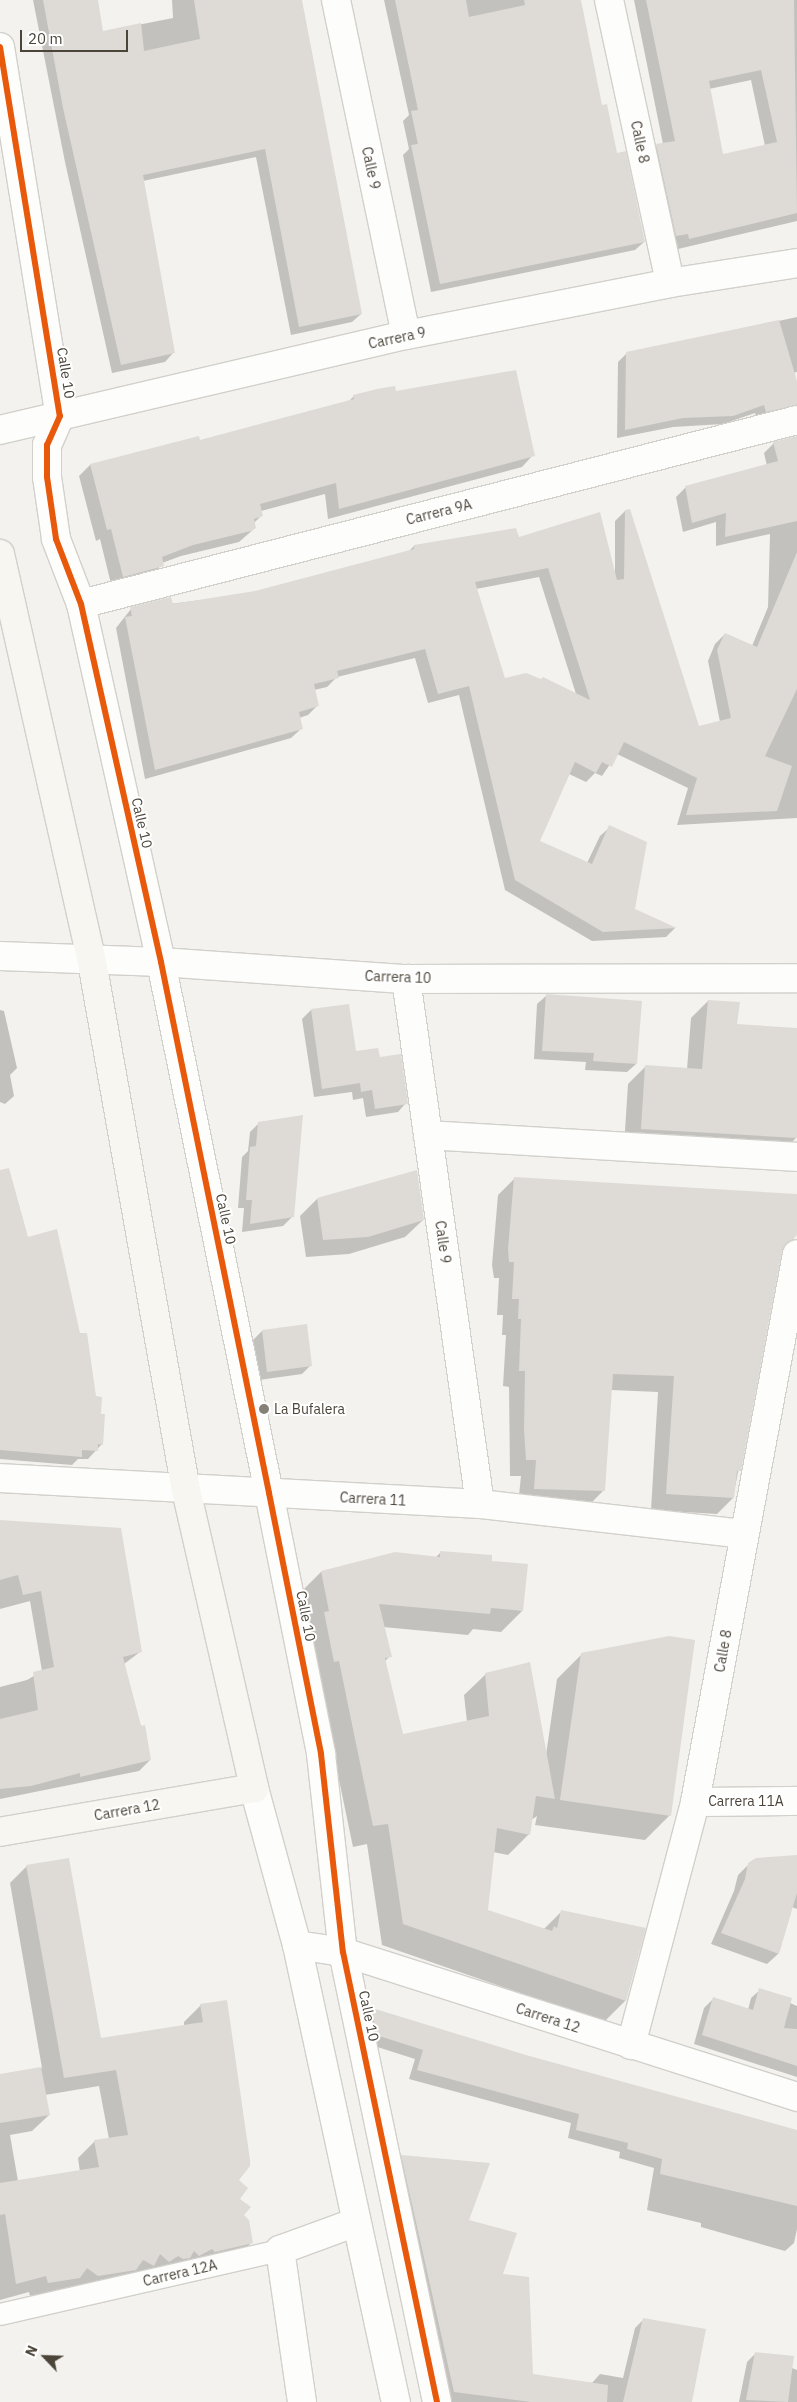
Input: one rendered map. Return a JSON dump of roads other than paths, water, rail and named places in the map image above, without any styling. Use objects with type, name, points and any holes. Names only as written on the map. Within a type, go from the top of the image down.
[{"type":"main road","points":[[0,554],[92,962],[186,1490],[254,1788]]},
{"type":"main road","name":"Carrera 12","points":[[0,1832],[254,1788]]},
{"type":"street","name":"Calle 9","points":[[336,0],[406,335]]},
{"type":"street","name":"Calle 8","points":[[609,0],[670,283]]},
{"type":"street","name":"Calle 10","points":[[0,47],[60,416],[47,445],[47,477],[56,540],[81,604],[161,962],[321,1754],[344,1952],[437,2402]]},
{"type":"street","name":"Carrera 9","points":[[0,430],[406,335],[670,283],[797,263]]},
{"type":"street","name":"Carrera 9A","points":[[81,604],[797,420]]},
{"type":"street","name":"Carrera 10","points":[[0,956],[92,962],[161,962],[406,979],[797,978]]},
{"type":"street","name":"Calle 9","points":[[406,979],[480,1504]]},
{"type":"street","points":[[428,1135],[797,1157]]},
{"type":"street","name":"Calle 8","points":[[631,2045],[695,1802],[797,1254]]},
{"type":"street","name":"Carrera 11","points":[[0,1478],[186,1490],[480,1504],[744,1534]]},
{"type":"street","points":[[254,1788],[297,1945],[396,2402]]},
{"type":"street","name":"Carrera 11A","points":[[695,1802],[797,1801]]},
{"type":"street","name":"Carrera 12","points":[[297,1945],[344,1952],[797,2097]]},
{"type":"street","name":"Carrera 12A","points":[[280,2250],[356,2222]]},
{"type":"street","points":[[280,2250],[302,2402]]},
{"type":"lane","name":"Carrera 12A","points":[[0,2314],[280,2250]]},
{"type":"place","name":"La Bufalera","points":[[264,1409]]}]
